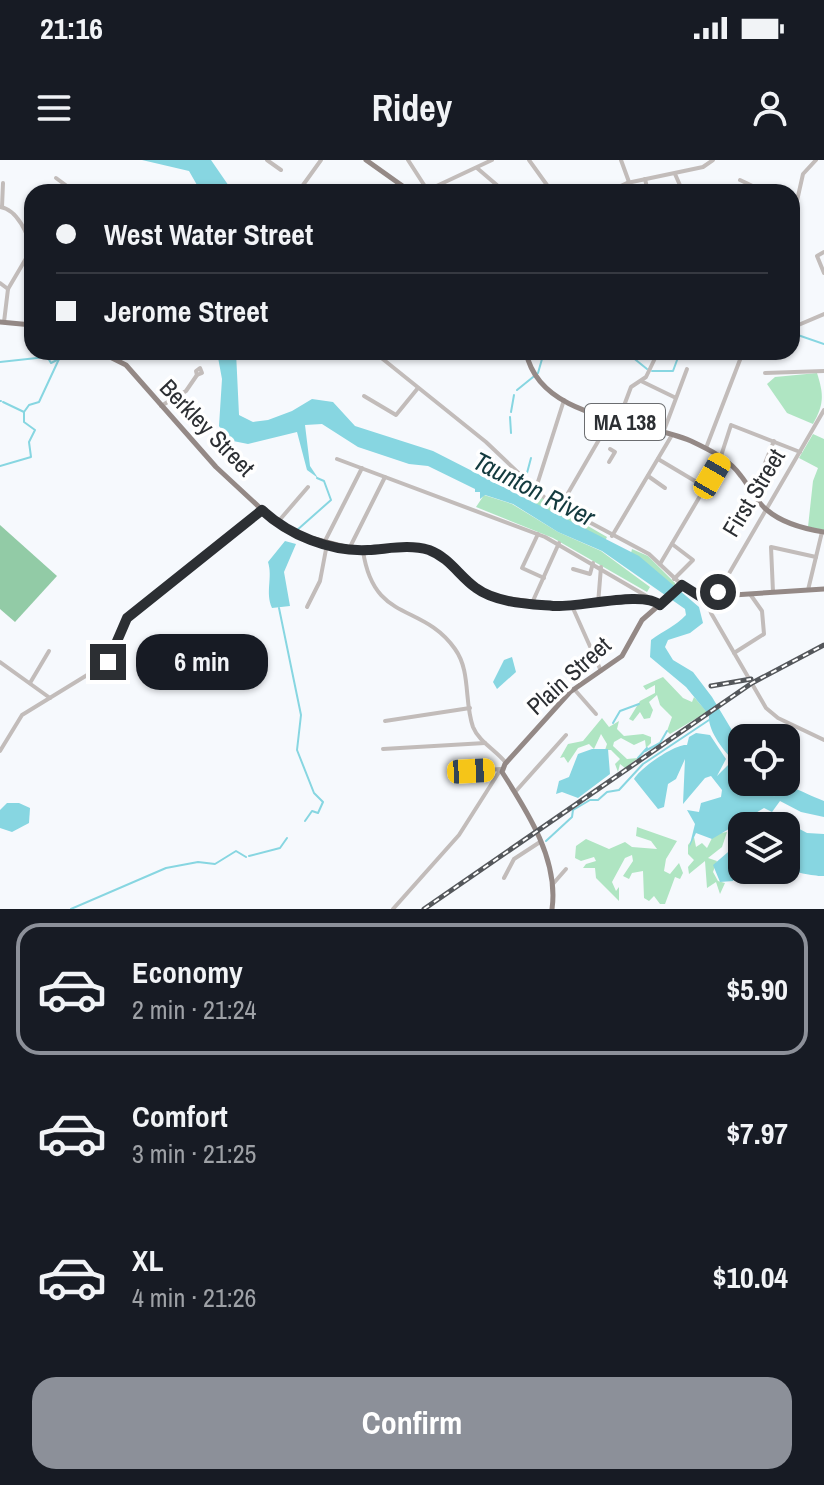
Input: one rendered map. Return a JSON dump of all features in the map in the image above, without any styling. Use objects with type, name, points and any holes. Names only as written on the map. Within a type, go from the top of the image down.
[{"type":"main road","points":[[366,160],[400,184]]},
{"type":"main road","points":[[2,322],[24,324]]},
{"type":"main road","name":"Berkley Street","points":[[115,360],[128,367],[213,464],[277,523],[295,534],[325,544],[363,551],[406,547],[428,550],[445,559],[486,594],[532,603],[572,606],[650,598]]},
{"type":"main road","name":"MA 138","points":[[529,360],[536,375],[564,400],[706,448],[722,457],[766,510],[797,525],[823,532]]},
{"type":"main road","points":[[680,588],[706,597],[824,589]]},
{"type":"main road","name":"Plain Street","points":[[501,769],[574,689],[624,654],[640,622],[680,588]]},
{"type":"main road","points":[[650,598],[659,606]]},
{"type":"main road","points":[[501,769],[516,791],[540,842],[552,885],[553,909]]},
{"type":"street","points":[[267,160],[281,170]]},
{"type":"street","points":[[304,184],[321,160]]},
{"type":"street","points":[[408,160],[423,184]]},
{"type":"street","points":[[442,184],[492,160]]},
{"type":"street","points":[[529,160],[546,184]]},
{"type":"street","points":[[625,184],[703,167],[713,160]]},
{"type":"street","points":[[800,185],[803,174],[816,160]]},
{"type":"street","points":[[622,161],[629,182]]},
{"type":"street","points":[[475,168],[482,169],[497,184]]},
{"type":"street","points":[[675,174],[679,184]]},
{"type":"street","points":[[56,178],[64,184]]},
{"type":"street","points":[[645,179],[646,184]]},
{"type":"street","points":[[740,180],[748,184]]},
{"type":"street","points":[[3,183],[1,207],[13,212],[24,234]]},
{"type":"street","points":[[824,252],[817,256],[824,273]]},
{"type":"street","points":[[2,322],[8,291],[24,267]]},
{"type":"street","points":[[0,283],[8,291]]},
{"type":"street","points":[[800,324],[824,314]]},
{"type":"street","points":[[384,360],[560,507],[649,554],[680,588]]},
{"type":"street","points":[[560,507],[631,387],[641,381],[653,360]]},
{"type":"street","points":[[706,448],[740,360]]},
{"type":"street","points":[[663,433],[687,369]]},
{"type":"street","points":[[765,373],[824,371]]},
{"type":"street","points":[[160,406],[186,391],[197,375]]},
{"type":"street","points":[[641,381],[674,397]]},
{"type":"street","points":[[364,396],[396,415],[418,388]]},
{"type":"street","points":[[536,488],[564,400]]},
{"type":"street","name":"First Street","points":[[716,596],[824,410]]},
{"type":"street","points":[[660,564],[722,457],[731,425],[800,452]]},
{"type":"street","points":[[612,536],[672,435]]},
{"type":"street","points":[[763,468],[774,441]]},
{"type":"street","points":[[609,462],[615,452],[610,449]]},
{"type":"street","points":[[337,459],[559,543],[650,598]]},
{"type":"street","points":[[658,459],[705,487]]},
{"type":"street","points":[[307,607],[320,581],[325,544],[362,468]]},
{"type":"street","points":[[648,476],[665,488]]},
{"type":"street","points":[[349,549],[385,477]]},
{"type":"street","points":[[277,523],[308,487]]},
{"type":"street","points":[[0,751],[17,720],[108,662],[127,618],[262,510]]},
{"type":"street","points":[[808,590],[823,532]]},
{"type":"street","points":[[538,534],[522,568],[544,578]]},
{"type":"street","points":[[532,603],[559,543]]},
{"type":"street","points":[[672,544],[693,560],[674,579]]},
{"type":"street","points":[[773,592],[771,547],[816,557]]},
{"type":"street","points":[[363,551],[368,578],[390,605],[425,621],[454,647],[461,659],[474,728],[506,763]]},
{"type":"street","points":[[573,569],[590,574],[593,562]]},
{"type":"street","points":[[598,604],[601,567]]},
{"type":"street","points":[[734,653],[764,635],[762,611],[750,594]]},
{"type":"street","points":[[706,597],[734,653],[771,713],[824,740]]},
{"type":"street","points":[[572,606],[601,671]]},
{"type":"street","points":[[30,683],[49,651]]},
{"type":"street","points":[[0,662],[50,698]]},
{"type":"street","points":[[574,689],[596,714]]},
{"type":"street","points":[[385,721],[470,708]]},
{"type":"street","points":[[516,791],[566,735]]},
{"type":"street","points":[[383,749],[486,743]]},
{"type":"street","points":[[471,771],[501,769]]},
{"type":"street","name":"Plain Street","points":[[393,909],[459,835],[501,769]]},
{"type":"street","points":[[504,878],[514,859],[540,842]]},
{"type":"street","points":[[552,885],[566,869]]},
{"type":"green space","points":[[817,373],[822,399],[813,424],[787,413],[767,384],[775,377]]},
{"type":"green space","points":[[813,434],[824,439],[824,530],[808,527],[813,481],[818,468],[799,458]]},
{"type":"green space","points":[[533,487],[550,504],[607,537],[605,541],[526,501]]},
{"type":"green space","points":[[484,495],[512,504],[558,532],[601,551],[650,587],[647,592],[553,538],[476,507]]},
{"type":"green space","points":[[0,525],[57,576],[15,622],[0,609]]},
{"type":"green space","points":[[632,549],[648,556],[675,583],[676,588],[631,553]]},
{"type":"green space","points":[[663,677],[683,698],[692,702],[694,697],[707,712],[670,734],[667,731],[672,717],[660,705],[657,695],[649,702],[653,710],[650,718],[644,719],[640,712],[633,721],[629,719],[640,701],[655,693],[655,685],[646,690],[643,686]]},
{"type":"green space","points":[[602,718],[609,727],[619,721],[617,729],[624,736],[643,734],[651,737],[651,743],[646,748],[645,740],[634,745],[621,738],[614,742],[613,746],[627,759],[638,758],[625,768],[620,764],[618,772],[615,764],[620,759],[611,750],[605,750],[607,744],[601,734],[594,749],[589,744],[578,748],[568,763],[564,757],[560,758],[568,744],[583,741]]},
{"type":"green space","points":[[637,827],[677,841],[666,859],[664,871],[670,874],[679,863],[683,873],[680,879],[675,877],[665,904],[660,904],[654,896],[649,901],[644,898],[643,871],[632,873],[629,879],[623,876],[633,861],[632,855],[625,858],[612,882],[616,891],[619,887],[619,901],[596,878],[595,868],[583,868],[596,861],[594,857],[581,861],[575,858],[576,846],[586,839],[609,849],[625,842],[632,847],[657,849],[651,841],[636,836]]},
{"type":"green space","points":[[727,832],[722,847],[708,858],[717,861],[713,872],[718,881],[725,883],[720,894],[716,882],[707,888],[705,861],[689,874],[688,867],[694,860],[688,854],[688,845],[694,837],[696,847],[702,843],[707,848],[714,834]]},
{"type":"water","points":[[142,160],[211,160],[228,184],[196,184],[189,171]]},
{"type":"water","points":[[218,360],[236,360],[239,415],[253,422],[292,411],[312,399],[333,402],[355,426],[433,451],[639,556],[699,607],[703,623],[690,633],[668,640],[665,647],[673,660],[693,672],[728,724],[728,755],[711,729],[709,715],[686,687],[650,657],[651,640],[682,619],[686,615],[685,609],[602,551],[558,532],[513,504],[485,495],[480,499],[480,492],[428,466],[409,464],[358,447],[322,424],[305,425],[310,466],[318,478],[307,470],[297,432],[248,444],[228,440],[219,426],[222,379]]},
{"type":"water","points":[[285,541],[296,544],[284,572],[290,606],[272,608],[268,562]]},
{"type":"water","points":[[512,657],[516,672],[497,689],[493,682],[504,660]]},
{"type":"water","points":[[696,733],[710,735],[726,759],[717,776],[728,765],[728,796],[800,796],[800,790],[824,801],[824,817],[801,812],[780,801],[772,812],[764,808],[757,812],[728,812],[728,829],[712,839],[696,833],[689,848],[695,824],[687,810],[699,812],[701,803],[721,797],[722,790],[711,776],[705,778],[683,804],[685,759],[676,779],[668,784],[664,807],[658,809],[634,779],[659,757],[687,745],[689,737]]},
{"type":"water","points":[[592,749],[608,749],[610,774],[578,798],[562,792],[556,794],[559,781],[569,777],[578,754]]},
{"type":"water","points":[[7,803],[19,803],[30,808],[29,823],[12,832],[0,828],[0,810]]},
{"type":"water","points":[[800,829],[824,834],[824,876],[800,873]]},
{"type":"water","points":[[728,852],[728,881],[720,882],[713,865]]},
{"type":"waterway","points":[[800,336],[824,344]]},
{"type":"waterway","points":[[0,362],[24,359]]},
{"type":"waterway","points":[[49,360],[51,363],[57,360]]},
{"type":"waterway","points":[[24,412],[29,405],[39,402],[59,360]]},
{"type":"waterway","points":[[517,390],[538,373],[542,360]]},
{"type":"waterway","points":[[636,360],[647,369]]},
{"type":"waterway","points":[[652,371],[673,371],[677,360]]},
{"type":"waterway","points":[[511,412],[514,395]]},
{"type":"waterway","points":[[3,402],[24,412]]},
{"type":"waterway","points":[[0,466],[31,457],[29,442],[35,430],[24,422],[24,413]]},
{"type":"waterway","points":[[510,417],[511,433]]},
{"type":"waterway","name":"Taunton River","points":[[527,473],[531,458]]},
{"type":"waterway","points":[[296,531],[331,500],[324,481],[317,478]]},
{"type":"waterway","points":[[279,608],[301,715],[297,750],[314,793],[323,802],[318,813],[312,811],[305,821]]},
{"type":"waterway","points":[[613,723],[620,711],[639,704]]},
{"type":"waterway","points":[[546,841],[572,817],[573,810],[590,800],[598,800],[607,792],[619,790],[643,764],[709,720]]},
{"type":"waterway","points":[[645,751],[660,743],[667,731]]},
{"type":"waterway","points":[[638,758],[647,748]]},
{"type":"waterway","points":[[249,856],[280,848],[287,838]]},
{"type":"waterway","points":[[71,909],[166,868],[198,862],[215,864],[236,851],[246,857]]},
{"type":"railway","points":[[424,909],[752,683],[824,645]]},
{"type":"railway","points":[[711,686],[751,679]]},
{"type":"route","points":[[108,662],[127,618],[262,510],[289,531],[314,541],[361,551],[406,547],[428,550],[445,559],[476,589],[502,599],[566,606],[646,597],[660,605],[682,585],[702,597],[716,596],[718,592]]}]
